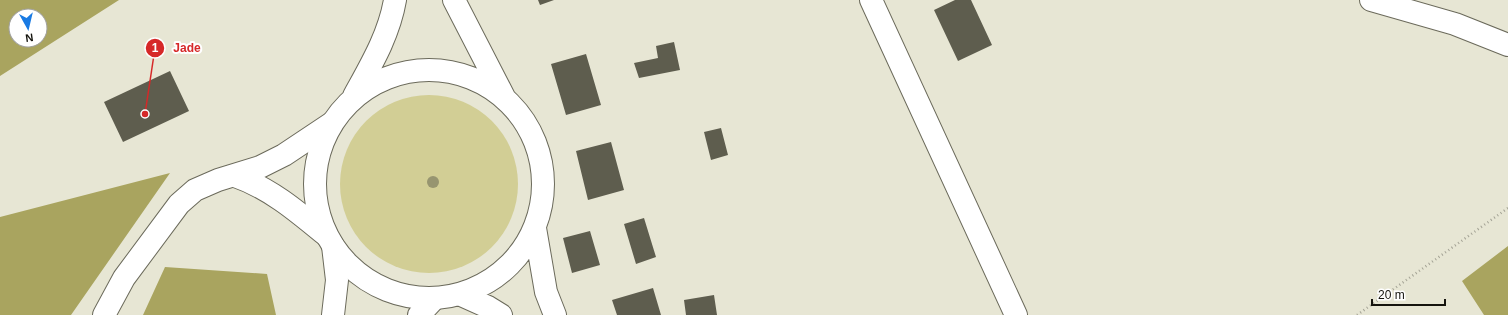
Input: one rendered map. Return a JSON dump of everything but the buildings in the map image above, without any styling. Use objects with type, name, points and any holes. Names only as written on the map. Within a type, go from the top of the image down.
[{"type":"main road","points":[[333,315],[337,280],[330,241],[317,208],[314,179],[320,150],[332,123],[352,99],[384,39],[394,10],[395,0]]},
{"type":"main road","points":[[454,0],[504,98]]},
{"type":"main road","points":[[871,0],[1016,315]]},
{"type":"main road","points":[[1371,0],[1455,24],[1508,45]]},
{"type":"main road","points":[[235,176],[252,182],[276,196],[298,212],[330,241],[352,269],[377,286],[406,295],[435,298],[459,294],[493,279],[520,253],[535,228],[542,202],[542,172],[539,157],[535,142],[522,118],[504,98],[477,80],[445,71],[412,71],[380,81],[352,99]]},
{"type":"main road","points":[[104,315],[124,278],[179,204],[195,190],[218,180],[235,176],[260,167],[284,155],[332,123]]},
{"type":"main road","points":[[535,228],[546,292],[555,315]]},
{"type":"main road","points":[[459,294],[488,306],[501,315]]},
{"type":"main road","points":[[419,315],[435,298]]},
{"type":"path","points":[[1357,315],[1508,208]]},
{"type":"shaded area","points":[[0,0],[119,0],[48,45],[48,8],[8,8],[8,48],[44,48],[0,76]]},
{"type":"shaded area","points":[[429,95],[446,97],[463,102],[478,110],[492,121],[503,135],[511,150],[516,167],[518,184],[516,201],[511,218],[503,233],[492,247],[478,258],[463,266],[446,271],[429,273],[412,271],[395,266],[380,258],[366,247],[355,233],[347,218],[342,201],[340,184],[342,167],[347,150],[355,135],[366,121],[380,110],[395,102],[412,97]]},
{"type":"shaded area","points":[[170,173],[71,315],[0,315],[0,217]]},
{"type":"shaded area","points":[[1508,246],[1508,315],[1484,315],[1462,281]]},
{"type":"shaded area","points":[[165,267],[267,274],[276,315],[143,315]]},
{"type":"place","name":"Jade","points":[[145,114]]}]
